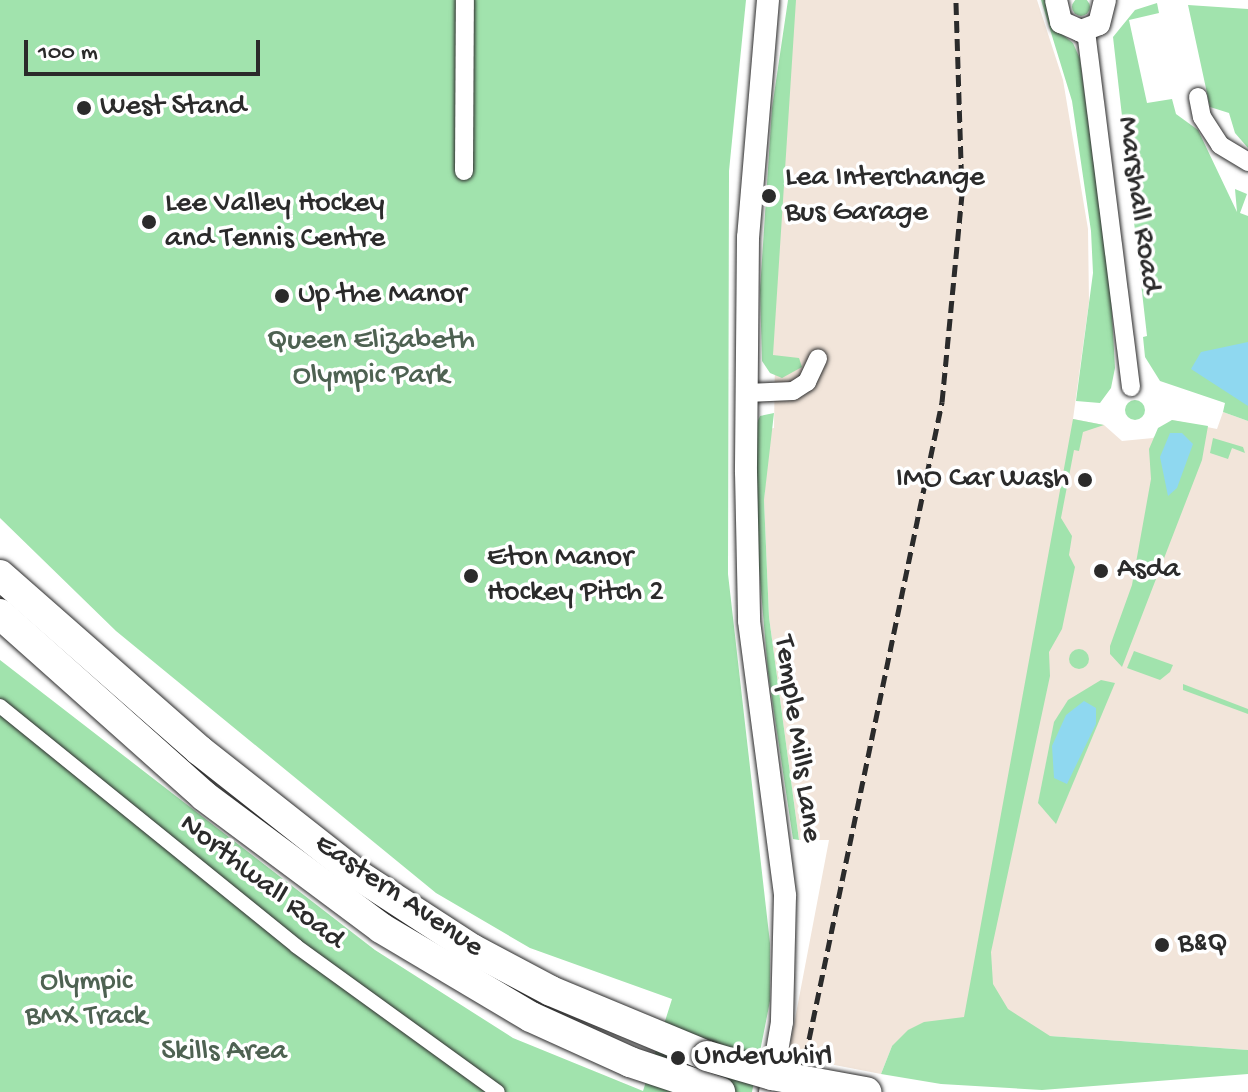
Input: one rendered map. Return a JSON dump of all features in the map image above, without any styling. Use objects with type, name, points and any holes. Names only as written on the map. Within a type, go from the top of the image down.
[{"type":"highway","name":"Eastern Avenue","points":[[0,575],[199,750],[381,890],[472,949],[551,991],[707,1056],[772,1075],[866,1092]]},
{"type":"highway","name":"Eastern Avenue","points":[[0,614],[37,651],[247,831],[402,942],[518,1010],[630,1062],[709,1089]]},
{"type":"highway","points":[[0,621],[37,651]]},
{"type":"street","name":"Temple Mills Lane","points":[[768,0],[748,237],[747,393],[749,621],[785,896],[782,1022],[770,1092]]},
{"type":"street","points":[[1056,0],[1061,22],[1086,31],[1099,24],[1111,3]]},
{"type":"street","points":[[464,171],[466,1]]},
{"type":"street","name":"Marshall Road","points":[[1086,31],[1131,387]]},
{"type":"street","points":[[1198,97],[1202,117],[1220,145],[1248,162]]},
{"type":"street","points":[[747,393],[786,394],[801,388],[818,358]]},
{"type":"street","name":"Northwall Road","points":[[0,706],[296,946],[498,1092]]},
{"type":"shaded area","points":[[795,0],[1037,0],[1063,80],[1088,229],[1089,302],[1073,419],[1104,425],[1122,441],[1153,438],[1172,420],[1217,429],[1223,412],[1248,421],[1248,1050],[1050,1036],[892,1046],[881,1074],[788,1056],[829,840],[799,840],[769,617],[764,500],[769,429],[774,428],[775,359],[767,357],[776,146]]},
{"type":"green space","points":[[1081,-2],[1090,7],[1081,16],[1072,7]]},
{"type":"green space","name":"Queen Elizabeth Olympic Park","points":[[0,0],[746,0],[729,171],[728,574],[770,943],[770,1001],[752,1092],[0,1092],[0,660],[375,950],[513,1038],[643,1091],[672,999],[530,948],[436,893],[116,631],[0,518]]},
{"type":"green space","points":[[788,0],[796,0],[773,355],[799,358],[802,367],[782,378],[770,373],[762,361],[760,290],[772,108]]},
{"type":"green space","points":[[1041,0],[1047,0],[1058,31],[1073,43],[1080,59],[1111,295],[1115,368],[1111,388],[1100,403],[1076,401],[1093,273],[1091,231],[1072,101]]},
{"type":"green space","points":[[1157,3],[1159,13],[1129,20],[1147,103],[1172,99],[1176,114],[1198,130],[1237,212],[1235,189],[1247,194],[1240,213],[1248,216],[1248,421],[1223,412],[1225,403],[1160,381],[1145,357],[1143,337],[1147,336],[1113,37],[1135,10]]},
{"type":"green space","points":[[1188,5],[1248,9],[1248,148],[1235,133],[1229,113],[1210,107]]},
{"type":"green space","points":[[1135,400],[1142,403],[1145,410],[1142,417],[1135,420],[1128,417],[1125,410],[1128,403]]},
{"type":"green space","points":[[774,413],[764,500],[769,617],[799,840],[793,839],[768,672],[755,521],[756,425],[760,416]]},
{"type":"green space","points":[[1073,419],[1104,425],[1083,432],[1079,451],[1074,450],[1061,518],[1072,536],[1069,555],[1075,567],[1062,629],[1049,652],[1050,676],[991,952],[993,984],[1008,1009],[1050,1036],[1248,1050],[1248,1074],[1042,1090],[941,1084],[881,1074],[892,1046],[908,1030],[924,1022],[964,1017]]},
{"type":"green space","points":[[1172,420],[1208,426],[1202,460],[1122,667],[1110,654],[1110,646],[1132,585],[1151,479],[1149,449],[1158,428]]},
{"type":"green space","points":[[1213,438],[1243,447],[1245,453],[1232,448],[1228,459],[1210,453]]},
{"type":"green space","points":[[1079,649],[1086,652],[1089,659],[1086,666],[1079,669],[1072,666],[1069,659],[1072,652]]},
{"type":"green space","points":[[1134,651],[1173,665],[1170,672],[1160,680],[1127,668]]},
{"type":"green space","points":[[1101,680],[1115,683],[1056,824],[1038,803],[1054,722],[1068,700]]},
{"type":"green space","points":[[1183,684],[1248,709],[1248,714],[1183,690]]},
{"type":"water","points":[[1248,342],[1248,406],[1191,369],[1201,352]]},
{"type":"water","points":[[1170,433],[1182,433],[1193,444],[1177,488],[1168,496],[1160,457]]},
{"type":"water","points":[[1084,701],[1096,708],[1096,724],[1067,784],[1054,778],[1052,746],[1066,715]]},
{"type":"railway","points":[[798,1092],[942,402],[962,194],[956,0]]},
{"type":"place","name":"West Stand","points":[[84,108]]},
{"type":"place","name":"Lea Interchange Bus Garage","points":[[769,196]]},
{"type":"place","name":"Lee Valley Hockey and Tennis Centre","points":[[149,222]]},
{"type":"place","name":"Up the Manor","points":[[282,296]]},
{"type":"place","name":"IMO Car Wash","points":[[1085,480]]},
{"type":"place","name":"Asda","points":[[1101,571]]},
{"type":"place","name":"Eton Manor Hockey Pitch 2","points":[[471,576]]},
{"type":"place","name":"B&Q","points":[[1162,945]]},
{"type":"place","name":"Underwhirl","points":[[678,1058]]},
{"type":"park label","name":"Olympic BMX Track","points":[[86,1000]]},
{"type":"park label","name":"Skills Area","points":[[224,1053]]}]
